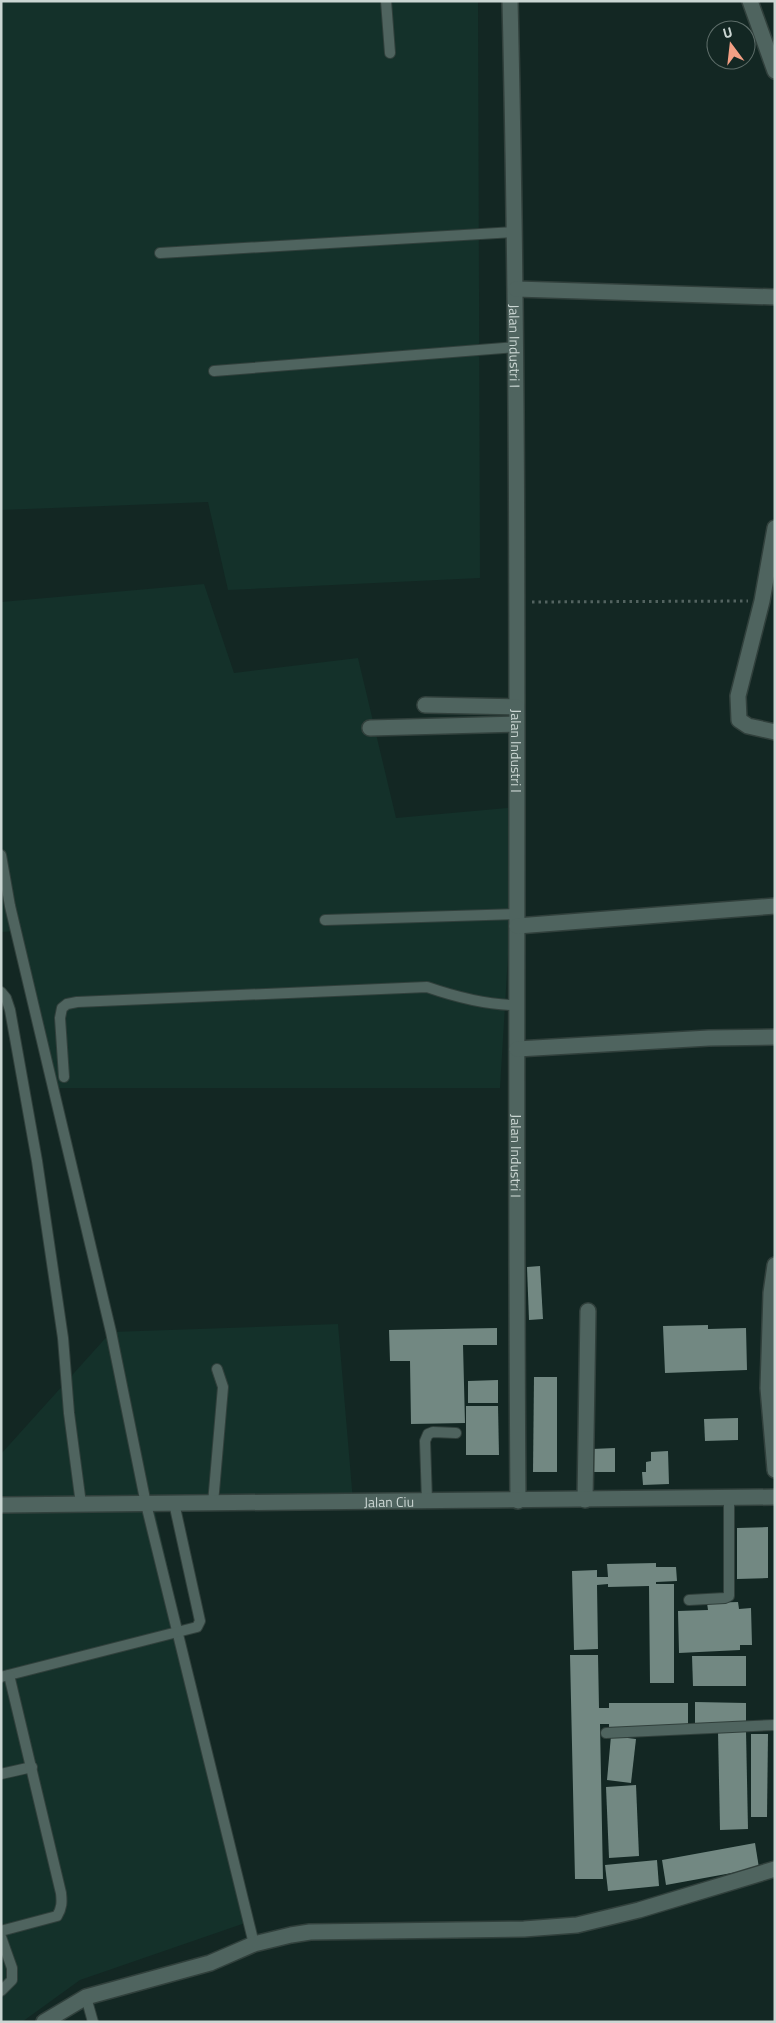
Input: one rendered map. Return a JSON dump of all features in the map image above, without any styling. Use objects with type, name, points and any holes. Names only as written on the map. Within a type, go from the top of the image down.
[{"type":"street","name":"Jalan Industri I","points":[[510,1],[516,232],[517,1049],[515,1192],[518,1501]]},
{"type":"street","points":[[750,1],[771,47],[775,71]]},
{"type":"street","points":[[516,289],[775,297]]},
{"type":"street","points":[[775,528],[762,601],[738,696],[739,720],[748,726],[775,732]]},
{"type":"street","points":[[425,706],[516,706]]},
{"type":"street","points":[[370,728],[516,724]]},
{"type":"street","points":[[517,920],[775,906]]},
{"type":"street","points":[[517,1049],[709,1038],[775,1037]]},
{"type":"street","points":[[775,1265],[771,1294],[771,1389],[775,1470]]},
{"type":"street","points":[[585,1500],[588,1311]]},
{"type":"street","name":"Jalan Ciu","points":[[1,1505],[775,1497]]},
{"type":"street","points":[[44,2022],[86,1997],[210,1963],[254,1944],[291,1935],[310,1932],[524,1929],[577,1925],[639,1910],[775,1869]]},
{"type":"lane","points":[[386,1],[390,53]]},
{"type":"lane","points":[[160,253],[516,232]]},
{"type":"lane","points":[[214,371],[516,347]]},
{"type":"lane","points":[[1,855],[6,907],[111,1332],[146,1504],[254,1944]]},
{"type":"lane","points":[[325,920],[517,920]]},
{"type":"lane","points":[[64,1077],[60,1018],[62,1008],[67,1004],[77,1002],[427,986],[456,997],[498,1005],[516,1005]]},
{"type":"lane","points":[[1,992],[6,998],[10,1010],[38,1161],[63,1338],[69,1413],[81,1504]]},
{"type":"lane","points":[[213,1503],[223,1387],[217,1369]]},
{"type":"lane","points":[[427,1501],[425,1441],[428,1434],[433,1432],[456,1433]]},
{"type":"lane","points":[[689,1600],[725,1598],[729,1596],[729,1498]]},
{"type":"lane","points":[[1,1932],[57,1916],[61,1910],[62,1893],[32,1767],[5,1676],[197,1627],[200,1621],[174,1503]]},
{"type":"lane","points":[[606,1733],[775,1724]]},
{"type":"lane","points":[[1,1774],[32,1767]]},
{"type":"lane","points":[[1,1937],[12,1968],[12,1980],[1,1991]]},
{"type":"lane","points":[[86,1997],[93,2022]]},
{"type":"path","points":[[516,602],[762,601]]},
{"type":"shaded area","points":[[1,1],[478,1],[480,578],[228,590],[208,502],[1,510]]},
{"type":"shaded area","points":[[204,584],[234,673],[358,658],[396,818],[517,807],[500,1088],[53,1088],[17,931],[1,932],[1,602]]},
{"type":"shaded area","points":[[338,1324],[353,1501],[153,1502],[248,1922],[80,1980],[22,2022],[1,2022],[1,1454],[111,1332]]},
{"type":"building","points":[[540,1266],[543,1319],[529,1320],[527,1267]]},
{"type":"building","points":[[708,1325],[708,1329],[746,1328],[747,1370],[665,1373],[663,1326]]},
{"type":"building","points":[[497,1328],[497,1345],[463,1345],[465,1423],[411,1424],[410,1361],[390,1361],[389,1330]]},
{"type":"building","points":[[534,1377],[557,1377],[557,1472],[533,1472]]},
{"type":"building","points":[[498,1380],[498,1403],[468,1403],[468,1381]]},
{"type":"building","points":[[466,1406],[498,1406],[499,1455],[466,1455]]},
{"type":"building","points":[[738,1418],[738,1440],[705,1441],[704,1419]]},
{"type":"building","points":[[615,1448],[615,1472],[593,1472],[592,1449]]},
{"type":"building","points":[[668,1451],[669,1484],[643,1485],[642,1472],[646,1472],[646,1462],[651,1461],[651,1452]]},
{"type":"building","points":[[768,1527],[768,1578],[737,1579],[737,1528]]},
{"type":"building","points":[[656,1563],[656,1567],[676,1567],[677,1581],[656,1582],[656,1584],[674,1584],[674,1683],[650,1683],[649,1586],[608,1587],[608,1584],[597,1585],[598,1649],[574,1650],[572,1571],[597,1570],[597,1577],[608,1577],[607,1564]]},
{"type":"building","points":[[738,1602],[739,1609],[751,1608],[752,1645],[740,1645],[740,1650],[679,1653],[678,1611],[708,1610],[707,1603]]},
{"type":"building","points":[[570,1655],[598,1655],[599,1708],[609,1708],[609,1703],[688,1703],[688,1727],[609,1728],[609,1724],[600,1724],[603,1879],[575,1879]]},
{"type":"building","points":[[692,1656],[746,1656],[746,1686],[693,1686]]},
{"type":"building","points":[[695,1702],[746,1703],[746,1725],[695,1724]]},
{"type":"building","points":[[718,1731],[746,1731],[748,1829],[720,1830]]},
{"type":"building","points":[[751,1734],[768,1734],[767,1817],[751,1817]]},
{"type":"building","points":[[611,1736],[636,1739],[631,1783],[607,1780]]},
{"type":"building","points":[[636,1785],[639,1856],[609,1858],[606,1787]]},
{"type":"building","points":[[755,1843],[759,1868],[666,1885],[662,1860]]},
{"type":"building","points":[[657,1860],[659,1886],[608,1891],[605,1865]]}]
